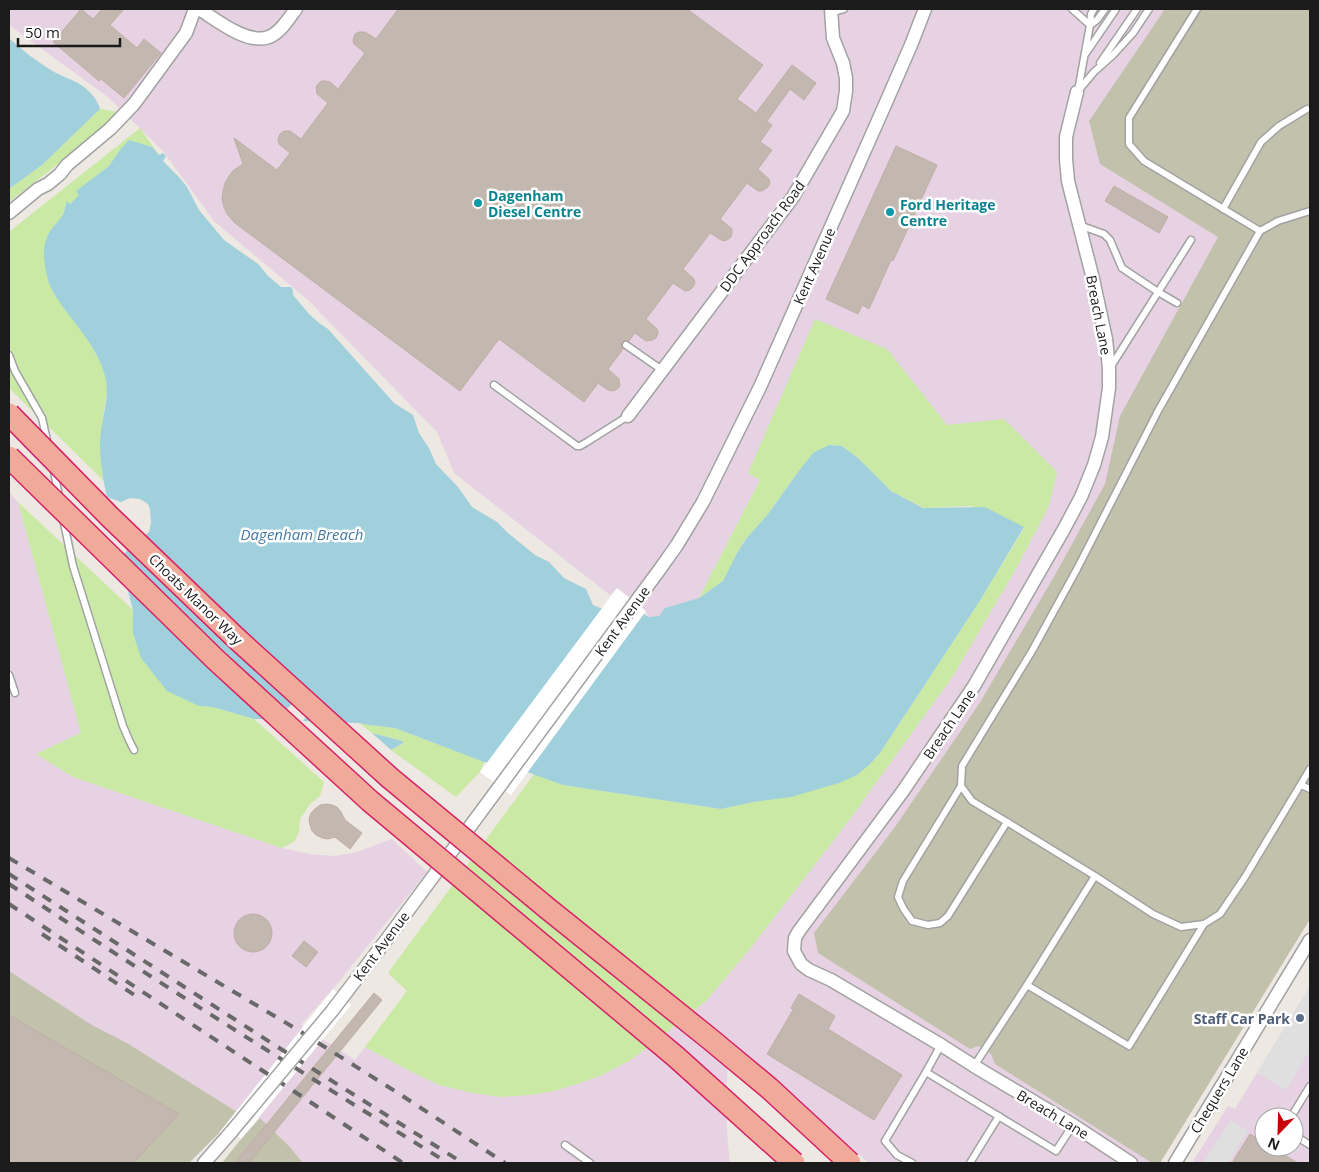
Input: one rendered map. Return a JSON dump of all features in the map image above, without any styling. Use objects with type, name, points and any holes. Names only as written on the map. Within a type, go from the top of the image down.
[{"type":"highway","name":"Choats Manor Way","points":[[9,414],[110,517],[222,624],[390,778],[710,1039],[850,1163]]},
{"type":"highway","points":[[9,457],[216,660],[370,802],[675,1056],[794,1163]]},
{"type":"street","points":[[9,213],[60,174],[67,165],[110,129],[134,104],[186,33],[195,9]]},
{"type":"street","points":[[199,9],[243,35],[252,38],[269,37],[284,24],[296,9]]},
{"type":"street","name":"Kent Avenue","points":[[204,1163],[332,1010],[387,939],[677,545],[703,502],[760,387],[884,107],[922,10]]},
{"type":"street","name":"DDC Approach Road","points":[[628,416],[793,197],[843,111],[846,78],[843,63],[833,38],[831,11]]},
{"type":"street","name":"Breach Lane","points":[[1077,92],[1066,137],[1068,181],[1094,279],[1106,339],[1109,369],[1102,437],[1094,464],[1081,497],[1064,529],[974,686],[903,791],[798,931],[795,938],[794,951],[801,964],[809,970],[831,980],[941,1045],[1132,1163]]},
{"type":"street","name":"Chequers Lane","points":[[1175,1163],[1310,940]]},
{"type":"lane","points":[[831,11],[844,9]]},
{"type":"lane","points":[[1072,9],[1090,24]]},
{"type":"lane","points":[[1077,92],[1091,14],[1094,9]]},
{"type":"lane","points":[[1090,24],[1098,20],[1105,9]]},
{"type":"lane","points":[[1084,57],[1116,9]]},
{"type":"lane","points":[[1077,92],[1094,72],[1138,9]]},
{"type":"lane","points":[[1094,72],[1133,33],[1149,9]]},
{"type":"lane","points":[[1197,9],[1129,118],[1130,144],[1144,161],[1260,231]]},
{"type":"lane","points":[[1224,209],[1262,142],[1279,126],[1307,109]]},
{"type":"lane","points":[[1007,822],[948,916],[940,923],[928,925],[912,921],[898,897],[903,881],[961,786],[962,766],[1032,651],[1077,569],[1158,411],[1260,231],[1278,221],[1310,211]]},
{"type":"lane","points":[[1079,225],[1104,234],[1110,240],[1122,268],[1177,303]]},
{"type":"lane","points":[[1109,369],[1191,240]]},
{"type":"lane","points":[[626,345],[662,370]]},
{"type":"lane","points":[[9,356],[14,371],[42,418],[73,566],[123,726],[134,750]]},
{"type":"lane","points":[[494,385],[577,446],[587,442],[628,416]]},
{"type":"lane","points":[[9,675],[15,693]]},
{"type":"lane","points":[[961,786],[972,801],[1095,876],[1153,914],[1181,927],[1204,924],[1220,914],[1245,877],[1310,769]]},
{"type":"lane","points":[[1301,784],[1310,789]]},
{"type":"lane","points":[[974,1066],[1095,876]]},
{"type":"lane","points":[[1027,985],[1129,1046],[1204,924]]},
{"type":"lane","points":[[912,1163],[897,1155],[885,1141],[941,1045]]},
{"type":"lane","points":[[926,1072],[1056,1151],[1072,1125]]},
{"type":"lane","points":[[1298,1107],[1310,1086]]},
{"type":"lane","points":[[970,1163],[999,1116]]},
{"type":"lane","points":[[564,1145],[590,1163]]},
{"type":"shaded area","points":[[9,9],[1310,9],[1310,919],[1160,1163],[869,1163],[732,1044],[727,1075],[726,1113],[730,1163],[303,1163],[289,1146],[260,1118],[237,1112],[127,1043],[92,1025],[9,971],[9,492],[18,502],[82,733],[37,754],[73,777],[282,848],[310,854],[334,856],[354,853],[392,839],[427,872],[333,989],[301,1025],[355,1060],[365,1047],[439,1085],[530,1095],[554,1091],[577,1084],[602,1075],[629,1061],[706,1001],[749,950],[850,819],[953,676],[1016,569],[1049,506],[830,386],[760,480],[699,598],[665,608],[659,616],[649,617],[645,611],[617,589],[610,595],[454,473],[437,432],[309,301],[215,222],[162,150],[108,97],[9,25]]},
{"type":"shaded area","points":[[1165,9],[1310,9],[1310,919],[1160,1163],[1152,1163],[995,1064],[991,1054],[978,1046],[970,1049],[818,953],[814,933],[895,827],[979,704],[1055,575],[1105,484],[1120,416],[1218,237],[1100,164],[1089,121]]},
{"type":"shaded area","points":[[9,971],[92,1025],[127,1043],[237,1112],[189,1163],[9,1163]]},
{"type":"shaded area","points":[[1310,986],[1310,1163],[1192,1163],[1228,1106],[1235,1109]]},
{"type":"shaded area","name":"Staff Car Park","points":[[1310,986],[1310,1050],[1286,1090],[1257,1073]]},
{"type":"shaded area","points":[[260,1118],[289,1146],[303,1163],[222,1163]]},
{"type":"shaded area","points":[[1231,1120],[1248,1131],[1228,1163],[1203,1163]]},
{"type":"green space","points":[[100,109],[124,113],[9,202],[9,189],[42,165]]},
{"type":"green space","points":[[140,128],[159,155],[109,166],[77,191],[80,195],[69,204],[66,201],[64,212],[60,220],[54,225],[44,250],[52,291],[79,326],[100,360],[106,376],[107,388],[100,444],[103,480],[9,388],[9,232]]},
{"type":"green space","points":[[815,319],[887,349],[947,425],[1004,419],[1057,472],[1049,506],[1016,569],[953,676],[850,819],[749,950],[706,1001],[629,1061],[602,1075],[554,1091],[501,1097],[439,1085],[365,1047],[407,991],[388,973],[534,774],[563,785],[721,809],[839,783],[861,771],[880,753],[981,599],[1024,528],[971,506],[924,508],[891,491],[858,458],[842,446],[829,445],[801,468],[768,514],[746,539],[723,581],[699,598],[760,480],[748,473]]},
{"type":"green space","points":[[18,502],[133,610],[133,633],[199,706],[213,707],[254,719],[324,782],[320,796],[310,804],[300,819],[299,831],[295,841],[282,848],[73,777],[36,754],[81,733]]},
{"type":"green space","points":[[359,723],[395,728],[484,762],[480,772],[456,797],[391,750],[403,744],[402,741],[372,733]]},
{"type":"water","points":[[9,38],[43,65],[83,86],[95,99],[100,109],[42,165],[9,189]]},
{"type":"water","name":"Dagenham Breach","points":[[129,140],[152,147],[159,155],[163,153],[166,156],[163,161],[187,187],[199,210],[224,240],[258,264],[281,287],[291,287],[293,295],[309,314],[328,329],[394,403],[413,415],[419,433],[429,448],[436,464],[458,487],[472,507],[497,522],[535,555],[549,562],[564,578],[586,589],[593,605],[600,608],[640,612],[649,617],[659,616],[665,608],[699,598],[723,581],[746,539],[768,514],[801,468],[813,453],[829,445],[842,446],[858,458],[891,491],[923,508],[985,507],[1024,527],[981,599],[880,753],[857,775],[839,783],[791,797],[721,809],[563,785],[530,773],[484,762],[395,728],[359,723],[303,721],[321,700],[307,687],[278,719],[254,719],[213,707],[199,706],[167,691],[141,658],[133,633],[133,610],[121,565],[124,554],[129,548],[149,532],[151,523],[150,509],[148,504],[140,499],[130,498],[121,502],[107,497],[100,444],[107,392],[105,376],[96,353],[53,292],[45,261],[44,249],[47,238],[51,229],[61,218],[66,201],[70,204],[79,195],[76,191],[109,166]]},
{"type":"water","points":[[372,733],[402,741],[403,743],[391,750]]},
{"type":"pier","points":[[617,588],[646,611],[511,795],[480,772]]},
{"type":"pier","points":[[333,989],[351,1005],[241,1139],[232,1131],[219,1133]]},
{"type":"building","points":[[81,9],[93,19],[102,9],[124,9],[110,25],[137,48],[144,39],[161,53],[124,98],[101,79],[99,81],[53,42]]},
{"type":"building","name":"Dagenham Diesel Centre","points":[[398,9],[687,9],[763,65],[737,99],[756,113],[792,65],[816,83],[804,100],[790,89],[767,121],[772,125],[760,142],[772,150],[758,169],[769,179],[768,187],[758,191],[747,183],[720,219],[732,229],[731,237],[723,241],[710,233],[683,269],[694,279],[695,283],[690,290],[685,291],[673,283],[646,319],[657,329],[656,338],[646,341],[635,333],[629,341],[624,340],[622,343],[621,347],[623,349],[608,369],[619,379],[620,386],[617,389],[613,391],[608,390],[598,383],[584,402],[499,339],[460,391],[235,223],[227,214],[222,199],[225,183],[234,170],[243,164],[234,138],[277,170],[290,153],[279,144],[280,134],[284,131],[290,131],[301,139],[328,103],[317,94],[316,87],[318,84],[321,81],[330,82],[338,89],[365,53],[354,44],[355,34],[365,32],[376,39]]},
{"type":"building","name":"Ford Heritage Centre","points":[[896,146],[937,165],[869,309],[862,305],[858,314],[826,299]]},
{"type":"building","points":[[1114,186],[1168,217],[1159,233],[1105,201]]},
{"type":"building","points":[[326,804],[337,807],[345,820],[362,833],[350,849],[335,837],[322,838],[312,831],[309,819],[311,813],[320,805]]},
{"type":"building","points":[[253,914],[266,920],[272,933],[266,946],[253,952],[240,946],[234,933],[240,920]]},
{"type":"building","points":[[304,941],[318,952],[306,967],[292,956]]},
{"type":"building","points":[[374,993],[382,1000],[249,1163],[235,1163]]},
{"type":"building","points":[[799,994],[835,1016],[828,1029],[902,1075],[874,1120],[767,1054],[793,1010],[791,1008]]},
{"type":"building","points":[[9,1015],[179,1114],[133,1163],[9,1163]]},
{"type":"building","points":[[1250,1134],[1254,1137],[1254,1157],[1288,1157],[1298,1163],[1232,1163]]},
{"type":"railway","points":[[9,858],[293,1027],[505,1163]]},
{"type":"railway","points":[[9,874],[273,1044],[463,1163]]},
{"type":"railway","points":[[9,884],[228,1025],[448,1163]]},
{"type":"railway","points":[[9,904],[403,1163]]},
{"type":"railway","points":[[42,934],[142,1000]]},
{"type":"place","name":"Dagenham Diesel Centre","points":[[478,203]]},
{"type":"place","name":"Ford Heritage Centre","points":[[890,212]]},
{"type":"place","name":"Staff Car Park","points":[[1300,1018]]}]
